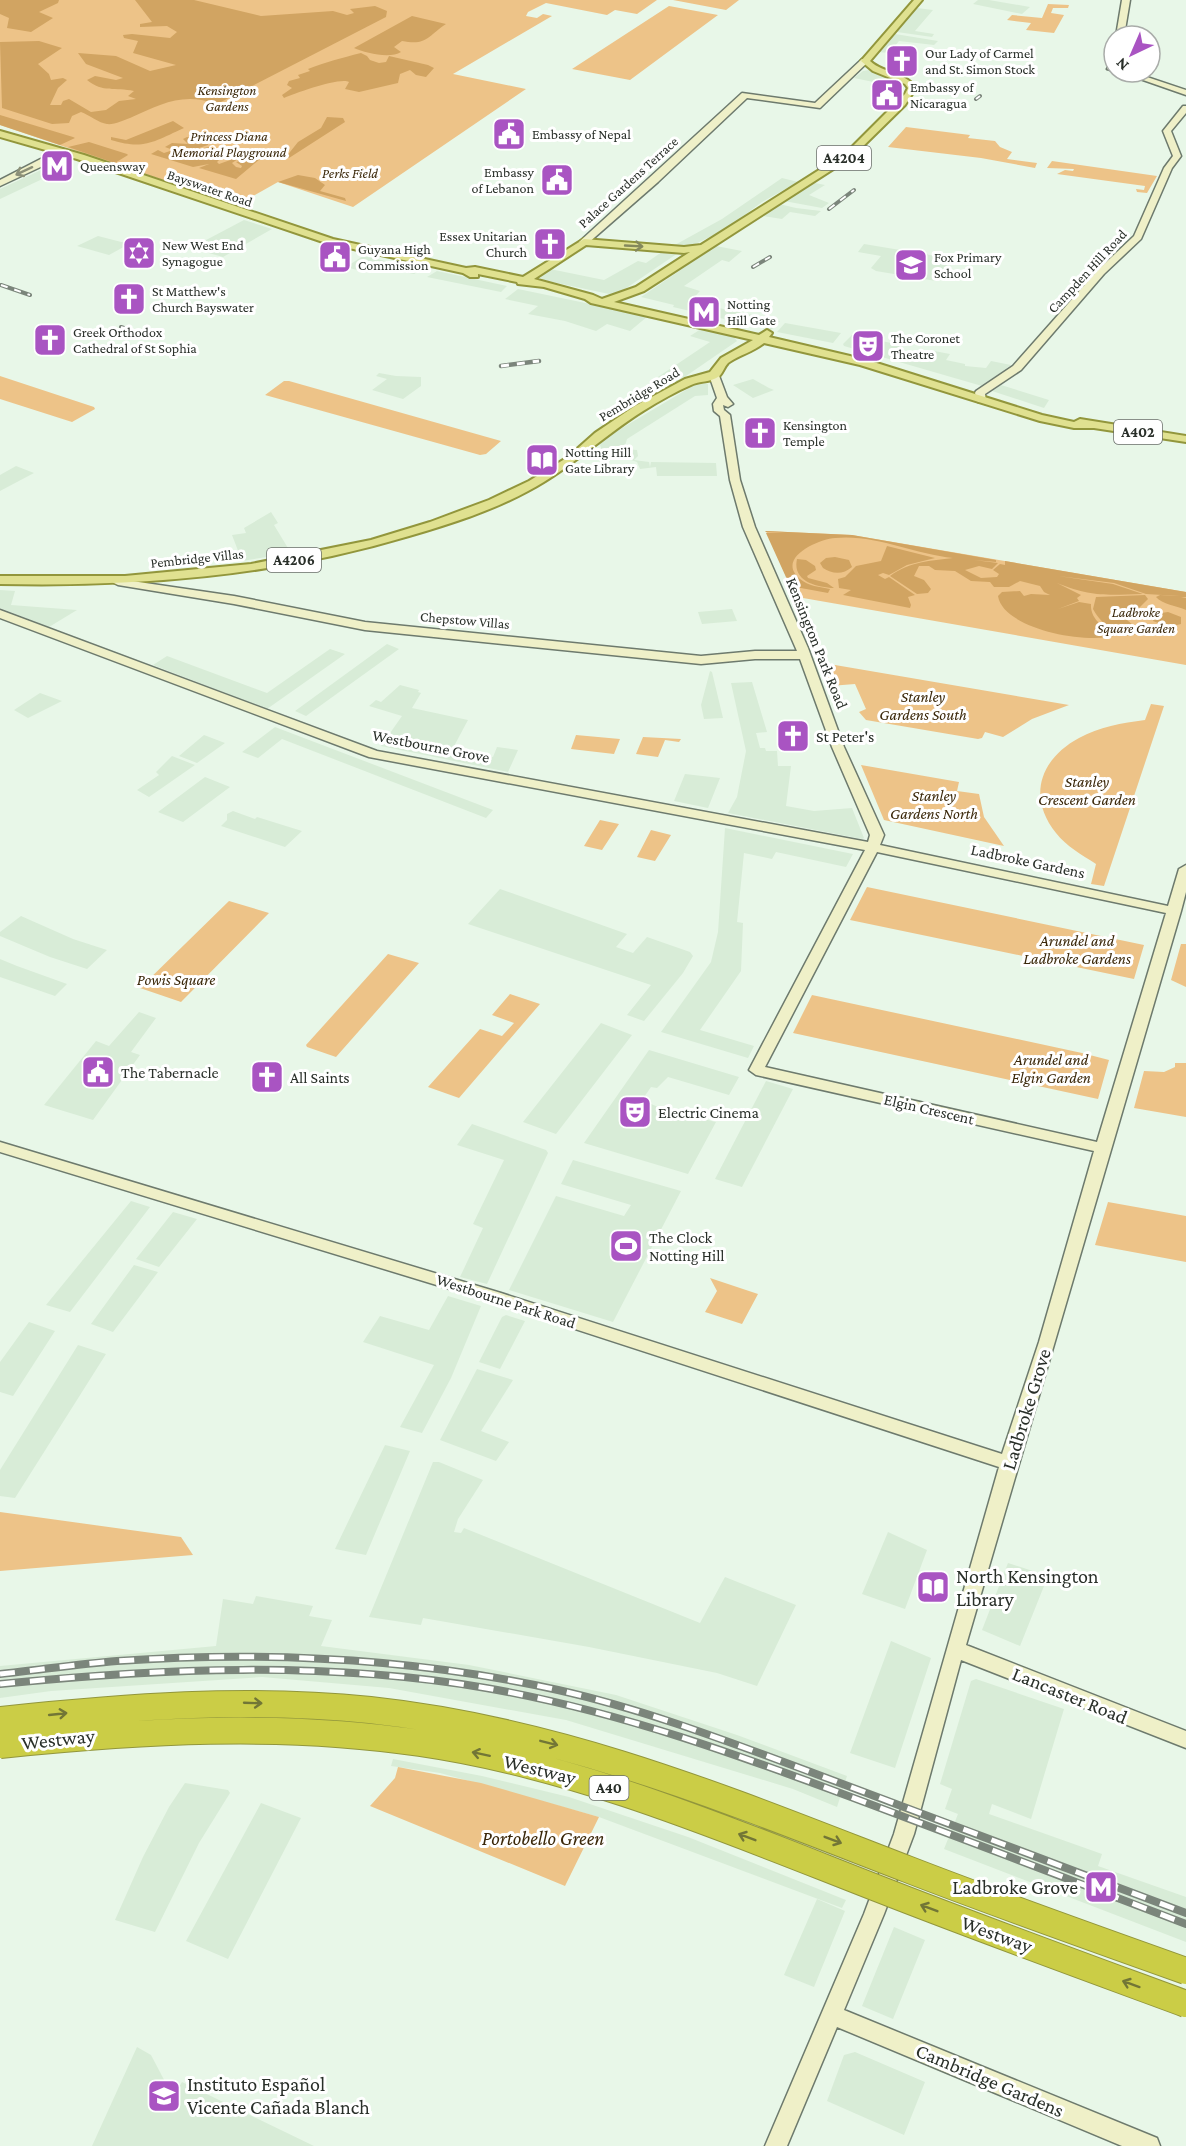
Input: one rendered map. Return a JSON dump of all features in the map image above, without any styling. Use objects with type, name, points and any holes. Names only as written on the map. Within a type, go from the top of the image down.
[{"type":"highway","name":"Westway","points":[[0,1720],[157,1705],[237,1703],[370,1710],[488,1728],[600,1756],[713,1794],[960,1890],[1186,1971]]},
{"type":"highway","name":"Westway","points":[[0,1745],[117,1734],[300,1730],[366,1736],[478,1753],[590,1781],[701,1819],[949,1916],[1186,2004]]},
{"type":"main road","points":[[865,61],[918,0]]},
{"type":"main road","points":[[1122,24],[1126,0]]},
{"type":"main road","name":"Palace Gardens Terrace","points":[[521,283],[584,242],[745,95],[817,106],[865,61]]},
{"type":"main road","name":"A4204","points":[[633,303],[633,298],[640,289],[685,255],[704,248],[849,154],[909,95],[912,87],[907,81],[869,66],[865,61]]},
{"type":"main road","points":[[1159,84],[1186,93]]},
{"type":"main road","name":"Campden Hill Road","points":[[982,396],[1017,368],[1101,272],[1138,237],[1168,168],[1177,156],[1167,130],[1186,108]]},
{"type":"main road","name":"Bayswater Road","points":[[0,134],[330,241],[466,271],[469,274],[521,283]]},
{"type":"main road","points":[[0,183],[60,152]]},
{"type":"main road","name":"A4204","points":[[584,242],[685,255]]},
{"type":"main road","name":"A402","points":[[521,283],[540,290],[551,288],[760,334]]},
{"type":"main road","name":"A4204","points":[[609,301],[640,289]]},
{"type":"main road","name":"A402","points":[[609,301],[633,303],[760,334],[1060,419],[1186,439]]},
{"type":"main road","name":"Pembridge Road","points":[[581,452],[599,435],[685,383],[706,374],[714,375],[717,368],[743,348],[752,346],[760,334]]},
{"type":"main road","name":"Kensington Park Road","points":[[714,375],[722,398],[718,404],[719,411],[724,415],[735,480],[749,527],[798,639],[838,747],[877,835],[874,847]]},
{"type":"main road","name":"Pembridge Villas","points":[[0,580],[118,582],[255,567],[339,551],[412,532],[498,501],[533,483],[581,452]]},
{"type":"main road","points":[[173,577],[175,591]]},
{"type":"main road","name":"Chepstow Villas","points":[[118,582],[249,602],[365,626],[701,660],[755,655],[804,655]]},
{"type":"main road","name":"Westbourne Grove","points":[[0,614],[374,754],[874,847]]},
{"type":"main road","name":"Chepstow Villas","points":[[755,655],[798,639]]},
{"type":"main road","name":"Ladbroke Gardens","points":[[874,847],[1174,911]]},
{"type":"main road","name":"Elgin Crescent","points":[[874,847],[756,1070],[1102,1148]]},
{"type":"main road","name":"Ladbroke Grove","points":[[776,2146],[874,1914],[904,1834],[1009,1463],[1047,1342],[1102,1148],[1186,869]]},
{"type":"main road","name":"Westbourne Park Road","points":[[0,1147],[480,1292],[1009,1463]]},
{"type":"main road","name":"Lancaster Road","points":[[955,1649],[1186,1740]]},
{"type":"main road","name":"Cambridge Gardens","points":[[832,2015],[1149,2146]]},
{"type":"shaded area","points":[[978,0],[1030,7],[1022,14],[973,4]]},
{"type":"shaded area","points":[[917,8],[933,10],[915,31],[934,34],[932,37],[897,32]]},
{"type":"shaded area","points":[[895,34],[938,41],[934,45],[899,41],[889,53],[878,52]]},
{"type":"shaded area","points":[[869,70],[898,82],[904,87],[903,92],[891,104],[879,102],[890,92],[888,85],[854,78],[863,71]]},
{"type":"shaded area","points":[[41,170],[53,174],[0,199],[0,189]]},
{"type":"shaded area","points":[[782,178],[798,182],[762,202],[726,229],[685,249],[673,246],[722,219]]},
{"type":"shaded area","points":[[815,183],[825,185],[809,195],[829,203],[822,208],[784,201]]},
{"type":"shaded area","points":[[779,204],[821,211],[815,216],[790,212],[782,219],[763,216]]},
{"type":"shaded area","points":[[244,220],[272,229],[223,257],[191,248]]},
{"type":"shaded area","points":[[98,236],[129,244],[109,255],[77,246]]},
{"type":"shaded area","name":"Fox Primary School","points":[[864,244],[954,259],[936,281],[876,271],[871,268],[881,256],[858,252]]},
{"type":"shaded area","points":[[716,246],[742,251],[729,262],[722,260],[684,286],[700,291],[690,302],[780,321],[771,330],[673,307],[674,305],[641,297]]},
{"type":"shaded area","points":[[666,249],[681,251],[619,293],[609,294],[543,280],[540,277],[550,269],[604,280],[638,261],[646,263]]},
{"type":"shaded area","points":[[363,256],[422,269],[414,274],[366,264],[357,270],[346,267]]},
{"type":"shaded area","points":[[437,271],[507,286],[501,292],[427,277]]},
{"type":"shaded area","points":[[518,289],[648,316],[630,331],[607,324],[596,331],[565,321],[528,314],[538,306],[505,299]]},
{"type":"shaded area","points":[[785,323],[841,333],[833,343],[777,332]]},
{"type":"shaded area","points":[[701,329],[733,336],[737,341],[670,387],[652,381],[710,342],[690,336]]},
{"type":"shaded area","points":[[852,335],[901,345],[895,353],[910,356],[912,354],[929,358],[934,351],[950,354],[946,360],[965,364],[965,366],[986,368],[991,361],[1011,365],[982,386],[844,346],[843,344]]},
{"type":"shaded area","points":[[379,373],[421,377],[421,386],[403,399],[372,390],[387,379],[376,376]]},
{"type":"shaded area","points":[[753,379],[774,390],[753,398],[733,385]]},
{"type":"shaded area","points":[[701,381],[708,384],[708,395],[695,396],[627,439],[624,449],[637,450],[638,456],[634,460],[649,462],[650,467],[651,462],[716,463],[717,476],[657,476],[656,467],[640,469],[637,462],[602,450],[600,445],[602,440]]},
{"type":"shaded area","points":[[1001,385],[1049,400],[1044,408],[992,391]]},
{"type":"shaded area","points":[[16,466],[34,473],[0,491],[0,475]]},
{"type":"shaded area","points":[[271,512],[278,523],[274,525],[291,553],[242,561],[232,535],[246,533],[244,528]]},
{"type":"shaded area","points":[[0,590],[15,591],[11,605],[77,610],[49,627],[0,608]]},
{"type":"shaded area","points":[[732,609],[737,621],[702,624],[698,612]]},
{"type":"shaded area","points":[[387,644],[399,649],[306,716],[295,711]]},
{"type":"shaded area","points":[[330,649],[345,654],[267,709],[153,665],[167,656],[267,693]]},
{"type":"shaded area","points":[[710,671],[723,718],[704,719],[701,705]]},
{"type":"shaded area","points":[[752,682],[767,732],[756,733],[760,748],[765,748],[766,751],[777,751],[778,766],[791,766],[786,806],[814,811],[852,808],[864,838],[728,813],[737,797],[746,751],[731,683]]},
{"type":"shaded area","points":[[400,685],[419,690],[418,692],[421,693],[412,708],[468,720],[453,748],[493,757],[497,747],[518,750],[508,772],[381,746],[402,716],[369,706],[376,700],[381,702]]},
{"type":"shaded area","points":[[40,693],[62,701],[28,718],[14,710]]},
{"type":"shaded area","points":[[275,727],[493,810],[486,818],[282,739],[258,758],[242,752]]},
{"type":"shaded area","points":[[204,735],[225,743],[197,763],[179,756]]},
{"type":"shaded area","points":[[172,756],[195,765],[149,797],[137,790],[159,775],[156,772]]},
{"type":"shaded area","points":[[685,774],[720,778],[708,808],[674,801]]},
{"type":"shaded area","points":[[205,777],[230,787],[183,822],[158,812]]},
{"type":"shaded area","points":[[233,811],[302,831],[285,847],[221,826],[227,820],[227,814]]},
{"type":"shaded area","points":[[725,828],[853,854],[846,867],[776,852],[772,859],[744,853],[737,922],[743,923],[741,971],[700,1030],[754,1046],[748,1058],[661,1032],[711,962],[718,932]]},
{"type":"shaded area","points":[[500,889],[627,934],[616,947],[633,953],[647,937],[690,952],[693,956],[683,973],[644,1021],[627,1015],[651,985],[468,924]]},
{"type":"shaded area","points":[[21,916],[73,939],[107,950],[87,969],[50,957],[0,936],[0,932]]},
{"type":"shaded area","points":[[0,959],[67,984],[55,996],[0,977]]},
{"type":"shaded area","points":[[139,1012],[156,1018],[131,1052],[140,1055],[93,1120],[44,1105],[96,1041],[109,1046]]},
{"type":"shaded area","points":[[601,1023],[632,1035],[556,1134],[523,1122]]},
{"type":"shaded area","points":[[649,1050],[739,1077],[729,1095],[668,1077],[657,1088],[651,1087],[642,1100],[665,1110],[716,1122],[688,1174],[584,1143]]},
{"type":"shaded area","points":[[766,1081],[793,1089],[742,1187],[715,1179]]},
{"type":"shaded area","points":[[472,1124],[546,1150],[548,1153],[487,1284],[460,1277],[483,1228],[473,1224],[504,1160],[457,1145]]},
{"type":"shaded area","points":[[573,1160],[681,1191],[613,1322],[509,1290],[556,1196],[624,1216],[631,1205],[561,1184]]},
{"type":"shaded area","points":[[131,1201],[150,1207],[70,1312],[46,1305]]},
{"type":"shaded area","points":[[173,1212],[197,1219],[159,1267],[136,1259]]},
{"type":"shaded area","points":[[134,1265],[158,1272],[113,1332],[91,1324]]},
{"type":"shaded area","points":[[448,1296],[481,1306],[451,1378],[422,1433],[400,1427],[434,1365],[363,1342],[380,1316],[429,1330]]},
{"type":"shaded area","points":[[506,1315],[525,1321],[500,1369],[479,1362],[502,1317]]},
{"type":"shaded area","points":[[29,1322],[55,1331],[13,1396],[0,1392],[0,1362]]},
{"type":"shaded area","points":[[78,1345],[106,1354],[15,1498],[0,1496],[0,1470]]},
{"type":"shaded area","points":[[477,1369],[513,1380],[481,1431],[509,1442],[496,1461],[440,1440]]},
{"type":"shaded area","points":[[385,1445],[410,1451],[366,1555],[335,1549]]},
{"type":"shaded area","points":[[433,1462],[439,1462],[483,1480],[458,1519],[454,1532],[461,1533],[464,1528],[700,1623],[725,1577],[796,1605],[757,1686],[717,1673],[589,1647],[423,1618],[421,1625],[369,1617]]},
{"type":"shaded area","points":[[888,1532],[927,1550],[905,1609],[862,1594]]},
{"type":"shaded area","points":[[1008,1563],[1048,1576],[1020,1646],[982,1630]]},
{"type":"shaded area","points":[[256,1596],[313,1606],[309,1616],[332,1620],[321,1646],[469,1665],[616,1695],[737,1735],[847,1776],[837,1807],[793,1789],[566,1720],[389,1688],[262,1677],[51,1691],[0,1698],[0,1666],[216,1646],[223,1599],[253,1604]]},
{"type":"shaded area","points":[[891,1641],[931,1658],[895,1768],[850,1753]]},
{"type":"shaded area","points":[[976,1679],[1064,1709],[1031,1819],[992,1804],[989,1814],[1102,1854],[1098,1866],[1186,1897],[1186,1942],[944,1849],[958,1814],[945,1809],[952,1789],[940,1784],[971,1681]]},
{"type":"shaded area","points":[[393,1759],[482,1776],[569,1797],[688,1837],[846,1900],[842,1908],[599,1817],[440,1773],[391,1766]]},
{"type":"shaded area","points":[[185,1783],[228,1790],[230,1793],[199,1843],[155,1932],[115,1920],[143,1857],[169,1807]]},
{"type":"shaded area","points":[[261,1803],[301,1818],[228,1959],[186,1941]]},
{"type":"shaded area","points":[[817,1899],[845,1911],[814,1987],[784,1975]]},
{"type":"shaded area","points":[[894,1927],[925,1940],[893,2019],[862,2006]]},
{"type":"shaded area","name":"Instituto Español Vicente Cañada Blanch","points":[[137,2047],[151,2055],[171,2093],[175,2094],[182,2082],[314,2146],[92,2146]]},
{"type":"shaded area","points":[[855,2052],[925,2082],[904,2135],[827,2101],[844,2055]]},
{"type":"green space","name":"Kensington Gardens","points":[[0,0],[657,0],[637,14],[615,10],[607,15],[546,3],[528,12],[526,16],[537,18],[543,14],[552,16],[453,74],[526,89],[353,207],[278,182],[237,205],[0,125]]},
{"type":"green space","points":[[0,0],[59,0],[58,3],[39,12],[53,18],[31,32],[7,28],[9,18],[0,14]]},
{"type":"green space","points":[[135,0],[194,0],[261,16],[333,11],[347,15],[354,13],[350,9],[375,6],[387,11],[386,17],[217,104],[193,99],[172,101],[110,124],[81,112],[72,116],[69,123],[52,124],[2,108],[0,42],[39,41],[62,48],[38,64],[49,74],[51,80],[63,78],[67,80],[58,88],[50,105],[61,105],[63,101],[69,99],[91,112],[106,110],[119,101],[136,99],[128,96],[134,91],[98,87],[87,80],[95,76],[116,80],[123,78],[86,64],[78,53],[116,56],[150,71],[176,65],[133,53],[138,41],[124,38],[123,35],[170,38],[177,32],[167,26],[140,27],[140,24],[152,22]]},
{"type":"green space","points":[[673,0],[739,0],[726,10]]},
{"type":"green space","points":[[1048,4],[1069,5],[1068,8],[1053,8],[1051,13],[1064,15],[1054,33],[1026,30],[1031,23],[1007,20],[1012,15],[1042,18]]},
{"type":"green space","points":[[669,6],[718,15],[630,80],[572,69]]},
{"type":"green space","points":[[412,16],[446,24],[422,41],[402,41],[394,47],[401,52],[396,54],[364,52],[354,48]]},
{"type":"green space","points":[[361,53],[379,63],[386,62],[389,56],[434,68],[426,77],[416,75],[410,70],[400,74],[398,83],[359,92],[345,89],[349,82],[344,81],[318,86],[284,98],[282,95],[292,88],[287,85],[289,81],[300,78],[298,75],[310,71],[308,69]]},
{"type":"green space","points":[[0,115],[75,138],[60,145],[0,125]]},
{"type":"green space","points":[[327,117],[343,118],[345,122],[289,158],[286,157],[298,142],[321,128]]},
{"type":"green space","points":[[173,121],[184,128],[148,143],[132,144],[111,140],[111,137],[126,140]]},
{"type":"green space","points":[[906,127],[970,135],[968,138],[995,141],[1000,147],[1012,152],[1007,159],[1037,163],[1035,168],[981,158],[888,147]]},
{"type":"green space","points":[[208,135],[217,138],[208,142],[208,145],[193,150],[209,147],[212,150],[204,152],[222,153],[223,156],[217,162],[219,164],[236,158],[238,159],[232,163],[241,168],[242,166],[236,162],[255,158],[261,152],[266,154],[236,179],[199,168],[209,164],[193,167],[151,154],[158,150],[164,153],[173,150],[165,147],[172,143],[188,144],[183,139],[187,137],[197,138]]},
{"type":"green space","points":[[89,142],[128,155],[115,163],[68,147]]},
{"type":"green space","points":[[1052,161],[1157,176],[1147,193],[1137,192],[1136,189],[1144,190],[1145,186],[1057,174],[1074,169],[1047,168]]},
{"type":"green space","points":[[298,175],[315,178],[325,185],[320,191],[345,198],[346,201],[278,182]]},
{"type":"green space","points":[[0,376],[95,409],[72,422],[0,399]]},
{"type":"green space","points":[[284,381],[501,441],[486,454],[480,455],[265,395]]},
{"type":"green space","name":"Ladbroke Square Garden","points":[[766,531],[852,535],[1186,592],[1186,665],[795,596]]},
{"type":"green space","points":[[766,531],[852,535],[996,560],[996,562],[974,560],[998,563],[992,569],[979,566],[965,570],[981,578],[997,577],[999,574],[993,570],[1000,564],[1005,565],[1005,561],[1186,592],[1186,597],[1181,597],[1186,598],[1186,610],[1156,597],[1160,595],[1179,596],[1146,594],[1114,583],[1058,576],[1113,584],[1143,594],[1099,594],[1080,591],[1057,583],[1081,595],[1077,598],[1079,601],[1058,609],[1079,602],[1091,604],[1091,610],[1096,619],[1103,627],[1118,635],[1087,638],[1048,632],[1014,617],[1003,608],[998,596],[1002,592],[1020,591],[1024,596],[1050,595],[1040,586],[1020,581],[1009,587],[994,587],[990,582],[971,581],[955,571],[919,566],[914,576],[924,580],[931,589],[928,593],[917,594],[890,576],[913,565],[953,558],[865,539],[850,538],[828,539],[810,546],[796,557],[793,564],[794,571],[800,579],[810,585],[830,589],[828,593],[790,586],[766,533],[786,533]]},
{"type":"green space","points":[[887,546],[935,558],[907,565],[889,575],[883,573],[878,575],[885,579],[889,577],[915,595],[908,597],[910,608],[843,595],[851,590],[839,588],[838,579],[845,577],[856,566],[881,561]]},
{"type":"green space","points":[[826,558],[849,560],[852,567],[838,573],[823,568],[820,563]]},
{"type":"green space","points":[[797,559],[806,560],[815,566],[816,570],[807,576],[808,578],[827,583],[834,588],[813,584],[802,578],[796,567]]},
{"type":"green space","points":[[1145,595],[1148,599],[1127,620],[1140,631],[1134,635],[1127,636],[1114,631],[1096,615],[1093,609],[1096,597]]},
{"type":"green space","points":[[1168,612],[1181,617],[1181,624],[1169,627],[1153,621],[1155,614]]},
{"type":"green space","name":"Stanley Gardens South","points":[[821,665],[829,667],[835,665],[1069,705],[1032,719],[1003,737],[985,732],[982,738],[978,739],[866,720],[859,712],[866,709],[855,684],[830,686]]},
{"type":"green space","name":"Stanley Crescent Garden","points":[[1151,704],[1164,706],[1104,886],[1091,884],[1096,864],[1064,842],[1047,819],[1040,793],[1042,780],[1055,757],[1066,747],[1079,738],[1103,728],[1145,720]]},
{"type":"green space","points":[[576,735],[620,739],[614,754],[571,749]]},
{"type":"green space","points":[[643,737],[681,739],[679,742],[665,740],[658,757],[636,754]]},
{"type":"green space","name":"Stanley Gardens North","points":[[861,765],[959,782],[957,791],[979,794],[984,817],[1004,846],[884,820]]},
{"type":"green space","points":[[600,820],[619,824],[602,850],[584,846]]},
{"type":"green space","points":[[651,830],[671,835],[655,861],[637,857]]},
{"type":"green space","name":"Arundel and Ladbroke Gardens","points":[[867,887],[1144,945],[1134,979],[850,920]]},
{"type":"green space","name":"Powis Square","points":[[229,901],[269,913],[181,1002],[140,988]]},
{"type":"green space","points":[[1181,944],[1186,944],[1186,987],[1171,980]]},
{"type":"green space","points":[[388,954],[419,963],[336,1057],[307,1047],[306,1045]]},
{"type":"green space","points":[[510,994],[540,1004],[459,1098],[428,1087],[480,1029],[502,1036],[514,1023],[492,1015]]},
{"type":"green space","name":"Arundel and Elgin Garden","points":[[812,995],[1109,1060],[1098,1099],[793,1033]]},
{"type":"green space","points":[[1175,1063],[1186,1063],[1186,1117],[1134,1108],[1144,1071],[1164,1072],[1175,1067]]},
{"type":"green space","points":[[1108,1202],[1186,1216],[1186,1262],[1095,1245]]},
{"type":"green space","points":[[710,1278],[758,1294],[742,1324],[705,1312],[717,1291]]},
{"type":"green space","points":[[0,1512],[181,1537],[193,1555],[0,1571]]},
{"type":"green space","name":"Portobello Green","points":[[398,1767],[481,1783],[599,1817],[565,1886],[370,1806],[395,1778]]},
{"type":"railway","points":[[976,99],[980,96]]},
{"type":"railway","points":[[829,209],[854,190]]},
{"type":"railway","points":[[753,267],[770,257]]},
{"type":"railway","points":[[1,285],[30,295]]},
{"type":"railway","points":[[121,327],[130,330]]},
{"type":"railway","points":[[501,366],[539,361]]},
{"type":"railway","points":[[0,1674],[117,1661],[283,1657],[394,1664],[504,1679],[591,1698],[657,1717],[862,1791],[1186,1913]]},
{"type":"railway","points":[[0,1684],[182,1671],[304,1671],[425,1679],[536,1698],[634,1723],[731,1754],[1186,1924]]},
{"type":"place","name":"Our Lady of Carmel and St. Simon Stock","points":[[902,61]]},
{"type":"place","name":"Embassy of Nicaragua","points":[[887,95]]},
{"type":"place","name":"Embassy of Nepal","points":[[509,134]]},
{"type":"place","name":"Queensway","points":[[57,166]]},
{"type":"place","name":"Embassy of Lebanon","points":[[557,180]]},
{"type":"place","name":"Essex Unitarian Church","points":[[550,244]]},
{"type":"place","name":"New West End Synagogue","points":[[139,253]]},
{"type":"place","name":"Guyana High Commission","points":[[335,257]]},
{"type":"place","name":"Fox Primary School","points":[[911,265]]},
{"type":"place","name":"St Matthew's Church Bayswater","points":[[129,299]]},
{"type":"place","name":"Notting Hill Gate","points":[[704,312]]},
{"type":"place","name":"Greek Orthodox Cathedral of St Sophia","points":[[50,340]]},
{"type":"place","name":"The Coronet Theatre","points":[[868,346]]},
{"type":"place","name":"Kensington Temple","points":[[760,433]]},
{"type":"place","name":"Notting Hill Gate Library","points":[[542,460]]},
{"type":"place","name":"St Peter's","points":[[793,736]]},
{"type":"place","name":"The Tabernacle","points":[[98,1072]]},
{"type":"place","name":"All Saints","points":[[267,1077]]},
{"type":"place","name":"Electric Cinema","points":[[635,1112]]},
{"type":"place","name":"The Clock Notting Hill","points":[[626,1246]]},
{"type":"place","name":"North Kensington Library","points":[[933,1587]]},
{"type":"place","name":"Ladbroke Grove","points":[[1101,1887]]},
{"type":"place","name":"Instituto Español Vicente Cañada Blanch","points":[[164,2096]]},
{"type":"park label","name":"Princess Diana Memorial Playground","points":[[229,144]]},
{"type":"park label","name":"Perks Field","points":[[350,173]]}]
